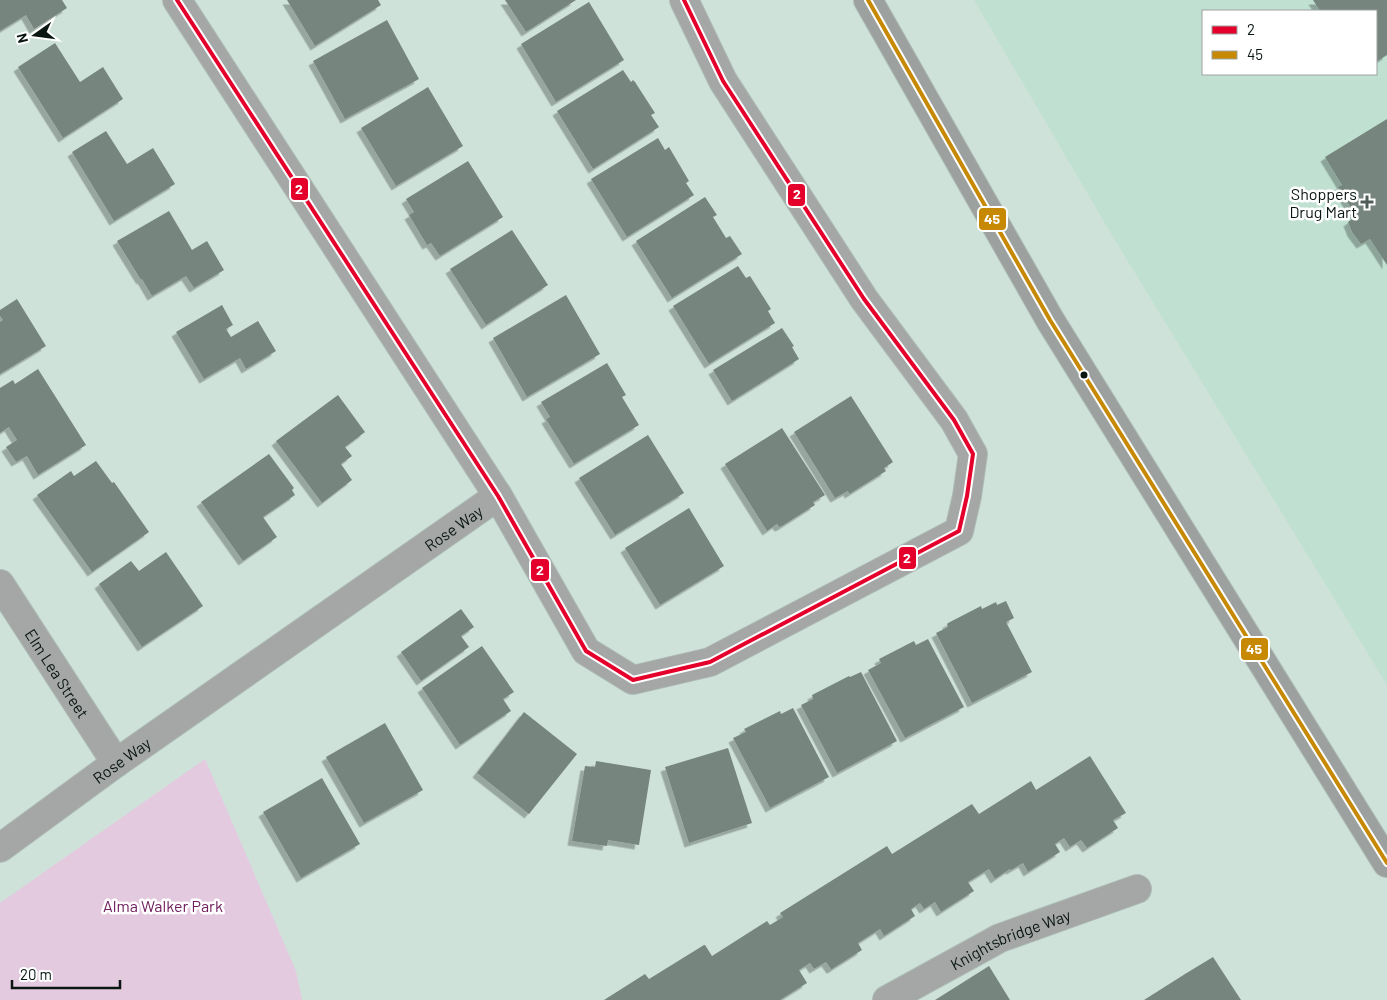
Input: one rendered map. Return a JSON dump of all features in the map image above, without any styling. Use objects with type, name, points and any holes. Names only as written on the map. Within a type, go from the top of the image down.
[{"type":"main road","points":[[868,0],[1050,320],[1387,863]]},
{"type":"street","name":"Rose Way","points":[[0,848],[116,763],[498,496],[177,0]]},
{"type":"street","points":[[498,496],[586,651],[633,680],[710,662],[959,532],[974,454],[954,420],[864,299],[723,81],[684,0]]},
{"type":"street","name":"Elm Lea Street","points":[[0,584],[116,763]]},
{"type":"street","name":"Knightsbridge Way","points":[[887,1000],[1000,938],[1137,889]]},
{"type":"shaded area","points":[[974,0],[1387,0],[1387,685],[1113,237]]},
{"type":"green space","name":"Alma Walker Park","points":[[205,759],[296,971],[302,1000],[0,1000],[0,903]]},
{"type":"building","points":[[0,0],[62,0],[67,8],[34,29],[26,15],[0,31]]},
{"type":"building","points":[[287,0],[378,0],[381,5],[315,46]]},
{"type":"building","points":[[505,0],[576,0],[526,32]]},
{"type":"building","points":[[1313,0],[1387,0],[1387,55],[1377,61],[1377,10],[1319,10]]},
{"type":"building","points":[[589,2],[624,60],[556,102],[521,44]]},
{"type":"building","points":[[387,20],[419,79],[345,119],[313,61]]},
{"type":"building","points":[[55,43],[80,82],[103,67],[123,99],[63,138],[18,67]]},
{"type":"building","points":[[623,70],[631,82],[633,80],[635,82],[655,113],[651,115],[659,127],[593,169],[557,111]]},
{"type":"building","points":[[428,87],[463,146],[396,186],[361,128]]},
{"type":"building","name":"Shoppers Drug Mart","points":[[1387,119],[1387,265],[1370,239],[1361,244],[1352,232],[1348,222],[1356,216],[1338,187],[1342,185],[1325,157]]},
{"type":"building","points":[[106,131],[127,164],[153,148],[175,184],[114,221],[72,152]]},
{"type":"building","points":[[658,138],[665,150],[669,147],[689,181],[686,183],[694,195],[627,237],[591,179]]},
{"type":"building","points":[[468,161],[503,217],[440,256],[431,243],[427,245],[409,215],[414,212],[406,199]]},
{"type":"building","points":[[705,197],[717,215],[713,217],[726,238],[730,236],[742,254],[672,298],[636,241]]},
{"type":"building","points":[[169,211],[192,250],[207,241],[224,270],[194,288],[186,276],[152,296],[117,241]]},
{"type":"building","points":[[512,230],[548,285],[486,325],[450,269]]},
{"type":"building","points":[[738,266],[746,278],[750,276],[771,309],[768,311],[775,323],[709,364],[673,306]]},
{"type":"building","points":[[566,295],[600,354],[527,397],[493,338]]},
{"type":"building","points":[[17,299],[46,346],[0,374],[0,322],[3,320],[0,316],[0,310]]},
{"type":"building","points":[[222,305],[233,325],[226,329],[231,337],[258,321],[276,351],[246,369],[240,358],[204,379],[176,332]]},
{"type":"building","points":[[782,328],[794,346],[792,347],[799,359],[732,401],[713,370]]},
{"type":"building","points":[[607,363],[626,395],[622,397],[639,425],[574,464],[546,419],[550,417],[541,402]]},
{"type":"building","points":[[38,369],[86,445],[38,475],[27,456],[16,462],[6,447],[17,440],[9,427],[0,433],[0,388],[13,380],[15,384]]},
{"type":"building","points":[[338,395],[365,432],[345,447],[352,456],[341,464],[352,480],[322,503],[276,441]]},
{"type":"building","points":[[851,396],[893,462],[884,468],[886,471],[851,493],[849,494],[848,491],[835,498],[794,432]]},
{"type":"building","points":[[782,428],[825,495],[813,502],[815,505],[782,526],[779,527],[777,524],[767,531],[725,464]]},
{"type":"building","points":[[648,435],[684,493],[615,535],[579,478]]},
{"type":"building","points":[[269,454],[294,488],[292,490],[295,495],[263,517],[277,537],[243,561],[201,502]]},
{"type":"building","points":[[96,461],[112,483],[114,482],[149,532],[92,572],[37,495],[71,471],[74,476]]},
{"type":"building","points":[[689,508],[724,566],[660,605],[625,548]]},
{"type":"building","points":[[166,552],[203,606],[142,647],[99,584],[131,561],[139,571]]},
{"type":"building","points":[[1006,601],[1014,618],[1006,622],[1032,672],[972,703],[936,633],[948,627],[948,623],[981,606],[982,609],[996,602],[997,605]]},
{"type":"building","points":[[461,609],[474,627],[461,636],[469,647],[421,681],[401,652]]},
{"type":"building","points":[[928,639],[964,707],[905,738],[868,670],[881,663],[879,659],[914,641],[916,645]]},
{"type":"building","points":[[482,646],[514,692],[503,699],[511,711],[460,745],[422,688]]},
{"type":"building","points":[[861,672],[897,741],[837,773],[801,705],[813,699],[812,695]]},
{"type":"building","points":[[793,708],[829,777],[770,808],[733,738],[746,732],[744,729],[780,711],[781,714]]},
{"type":"building","points":[[524,712],[577,754],[529,814],[477,773]]},
{"type":"building","points":[[385,723],[423,790],[364,823],[326,757]]},
{"type":"building","points":[[728,748],[752,823],[689,843],[665,767]]},
{"type":"building","points":[[1090,756],[1126,813],[1113,820],[1118,828],[1087,848],[1081,840],[1070,847],[1064,838],[1055,844],[1060,852],[1028,872],[1023,863],[995,879],[989,869],[968,882],[974,891],[941,912],[935,902],[924,909],[920,903],[911,909],[915,916],[884,936],[880,929],[858,943],[862,950],[832,969],[826,962],[814,969],[810,963],[799,970],[807,983],[780,1000],[604,1000],[645,974],[649,979],[704,945],[712,956],[767,921],[770,925],[783,917],[780,913],[887,846],[892,854],[972,804],[979,814],[1031,781],[1036,790]]},
{"type":"building","points":[[596,761],[651,770],[639,845],[608,840],[607,846],[572,841],[585,766],[595,767]]},
{"type":"building","points":[[322,778],[360,844],[301,878],[263,812]]},
{"type":"building","points":[[1213,957],[1241,1000],[1144,1000],[1185,974]]},
{"type":"building","points":[[989,966],[1010,1000],[935,1000]]},
{"type":"transit line","name":"2","points":[[177,0],[498,496],[586,651],[633,680],[710,662],[959,531],[967,496],[973,454],[954,420],[864,299],[723,81],[684,0]]},
{"type":"transit line","name":"45","points":[[868,0],[1050,320],[1387,863]]},
{"type":"place","name":"Shoppers Drug Mart","points":[[1367,202]]}]
